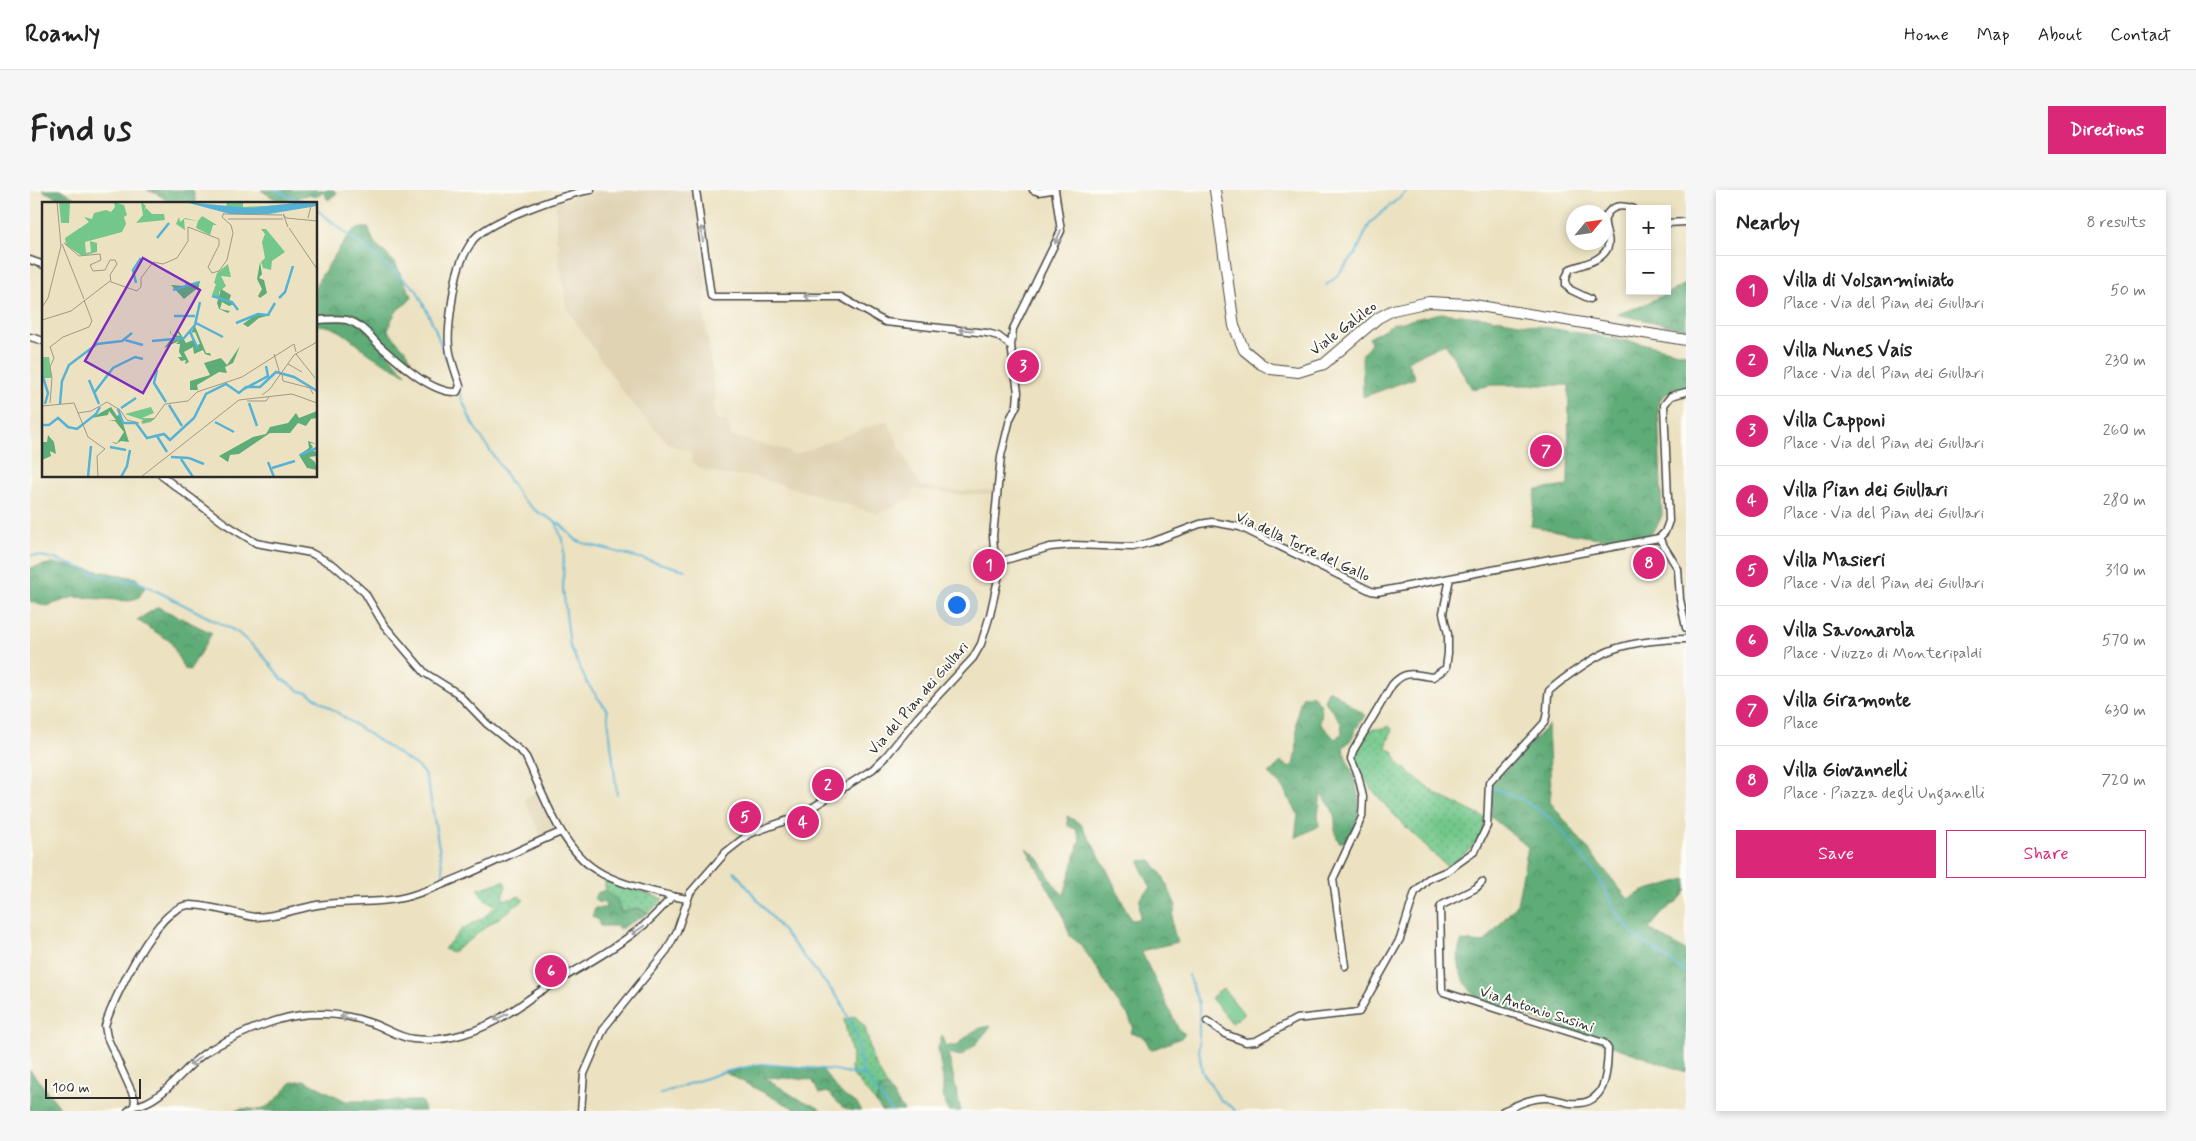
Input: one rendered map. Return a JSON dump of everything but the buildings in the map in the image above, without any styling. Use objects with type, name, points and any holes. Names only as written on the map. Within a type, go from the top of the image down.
[{"type":"main road","name":"Viale Galileo","points":[[1215,190],[1236,332],[1244,350],[1261,364],[1271,369],[1298,372],[1324,364],[1378,318],[1393,310],[1429,302],[1468,304],[1686,340]]},
{"type":"street","points":[[318,320],[340,319],[353,323],[406,369],[438,388],[457,392],[460,386],[449,348],[448,334],[459,266],[474,239],[514,215],[547,201],[575,192],[591,190]]},
{"type":"street","points":[[696,190],[707,275],[711,296],[713,297],[841,297],[885,322],[987,333],[998,336],[1011,346]]},
{"type":"street","points":[[1002,562],[994,550],[993,536],[1001,456],[1010,419],[1017,405],[1018,392],[1011,346],[1013,329],[1061,231],[1053,190],[1038,192],[1033,190]]},
{"type":"street","points":[[1590,299],[1571,290],[1566,285],[1566,277],[1570,269],[1598,258],[1607,250],[1608,245],[1604,222],[1609,211],[1619,206],[1626,207]]},
{"type":"street","points":[[1671,223],[1686,222]]},
{"type":"street","points":[[30,260],[42,264]]},
{"type":"street","points":[[30,337],[42,341]]},
{"type":"street","points":[[1686,392],[1671,396],[1664,405],[1669,521],[1665,532],[1659,538],[1678,569],[1680,599],[1686,628]]},
{"type":"street","points":[[165,478],[224,523],[256,543],[311,552],[335,566],[365,593],[376,614],[395,640],[425,672],[457,693],[487,724],[526,758],[561,832],[594,870],[617,880],[687,899]]},
{"type":"street","name":"Via della Torre del Gallo","points":[[1002,562],[1037,550],[1057,546],[1133,547],[1200,524],[1212,522],[1240,528],[1371,591],[1377,592],[1659,538]]},
{"type":"street","name":"Via del Pian dei Giullari","points":[[581,1111],[584,1074],[604,1028],[667,950],[677,931],[690,893],[726,852],[748,834],[799,816],[873,769],[887,755],[918,717],[973,658],[981,644],[990,615],[1002,562]]},
{"type":"street","points":[[1344,966],[1333,879],[1362,817],[1363,797],[1358,775],[1351,759],[1353,751],[1399,676],[1406,673],[1433,677],[1440,674],[1446,668],[1448,644],[1443,614],[1450,578]]},
{"type":"street","points":[[1207,1021],[1225,1034],[1246,1042],[1256,1041],[1296,1019],[1359,1012],[1400,939],[1415,892],[1428,879],[1446,871],[1475,851],[1488,826],[1489,783],[1544,723],[1547,717],[1546,703],[1550,691],[1599,656],[1614,649],[1668,639],[1686,639]]},
{"type":"street","points":[[131,1109],[135,1099],[107,1038],[105,1026],[136,958],[156,929],[174,910],[189,905],[254,917],[264,917],[318,905],[403,898],[493,863],[512,852],[561,832]]},
{"type":"street","name":"Via Antonio Susini","points":[[1482,882],[1476,888],[1442,905],[1440,908],[1442,989],[1444,992],[1604,1044],[1608,1049],[1607,1077],[1595,1098],[1585,1103],[1571,1103],[1547,1098],[1533,1099],[1502,1111]]},
{"type":"street","points":[[131,1109],[142,1105],[171,1086],[189,1066],[206,1052],[264,1024],[296,1015],[324,1013],[369,1022],[410,1039],[432,1040],[459,1036],[508,1014],[536,994],[589,963],[644,926],[673,896]]},
{"type":"shaded area","points":[[600,190],[694,190],[707,290],[703,295],[707,301],[704,302],[704,310],[716,400],[712,404],[717,421],[725,420],[729,424],[731,436],[786,450],[794,455],[887,420],[912,472],[921,486],[961,491],[996,489],[996,494],[961,495],[914,489],[911,498],[878,514],[753,476],[723,475],[702,469],[691,461],[691,453],[670,445],[627,398],[566,308],[558,249],[560,244],[556,240],[556,202]]},
{"type":"shaded area","points":[[539,791],[557,832],[542,839],[524,798]]},
{"type":"green space","points":[[42,190],[62,190],[80,202],[64,202]]},
{"type":"green space","points":[[147,190],[193,190],[196,202],[168,202],[156,193]]},
{"type":"green space","points":[[261,190],[334,190],[337,193],[328,200],[323,191],[316,197],[308,195],[294,198],[309,202],[280,202]]},
{"type":"green space","points":[[369,228],[377,246],[397,267],[412,296],[395,313],[388,331],[408,353],[411,361],[407,364],[383,348],[406,374],[375,358],[339,331],[318,325],[318,281],[354,230]]},
{"type":"green space","points":[[1686,284],[1686,329],[1616,314],[1639,307],[1664,295],[1671,295],[1671,291]]},
{"type":"green space","points":[[1441,313],[1490,318],[1645,344],[1686,354],[1686,388],[1670,391],[1658,402],[1662,515],[1654,530],[1638,538],[1608,539],[1531,526],[1536,490],[1568,486],[1569,385],[1492,385],[1472,389],[1445,343],[1407,361],[1415,378],[1363,397],[1362,355],[1371,343],[1369,338],[1393,324]]},
{"type":"green space","points":[[53,563],[136,578],[145,587],[139,597],[130,601],[74,597],[47,606],[30,602],[30,568]]},
{"type":"green space","points":[[158,607],[212,633],[190,670],[184,669],[171,642],[137,620]]},
{"type":"green space","points":[[1329,689],[1366,716],[1343,747],[1355,781],[1358,800],[1355,826],[1345,842],[1339,842],[1333,812],[1321,794],[1318,816],[1319,826],[1295,838],[1298,814],[1281,785],[1268,774],[1281,762],[1289,767],[1294,765],[1299,705],[1303,696],[1312,695],[1318,701],[1322,710],[1320,723],[1335,739],[1342,733],[1341,722],[1324,700]]},
{"type":"green space","points":[[1548,725],[1550,802],[1628,899],[1644,891],[1686,879],[1686,891],[1679,900],[1664,911],[1649,929],[1686,951],[1686,1072],[1479,999],[1468,987],[1461,973],[1458,957],[1462,941],[1484,943],[1517,904],[1528,847],[1491,817],[1492,784]]},
{"type":"green space","points":[[1389,726],[1392,729],[1386,748],[1393,751],[1398,763],[1436,794],[1485,818],[1481,834],[1472,847],[1447,867],[1393,814],[1367,782],[1359,767],[1356,756],[1360,745],[1370,729],[1383,729]]},
{"type":"green space","points":[[1067,816],[1081,824],[1106,868],[1131,920],[1139,919],[1141,897],[1151,888],[1142,870],[1140,861],[1151,860],[1163,876],[1176,906],[1172,924],[1178,942],[1141,951],[1179,1030],[1185,1034],[1181,1038],[1151,1050],[1144,1037],[1130,1033],[1133,1027],[1128,1015],[1116,1000],[1081,945],[1070,936],[1062,913],[1026,848],[1038,858],[1058,890],[1064,895],[1080,839],[1076,829],[1068,826]]},
{"type":"green space","points":[[504,881],[506,886],[502,899],[512,899],[519,896],[524,900],[452,952],[444,949],[462,929],[484,917],[496,906],[482,897],[478,889]]},
{"type":"green space","points":[[605,881],[663,899],[648,913],[639,908],[621,913],[617,900],[605,890]]},
{"type":"green space","points":[[605,890],[617,900],[621,913],[635,909],[648,913],[620,929],[616,926],[600,926],[598,920],[592,916],[595,908],[606,908],[605,903],[597,902],[594,898],[597,893]]},
{"type":"green space","points":[[1223,988],[1244,1014],[1232,1023],[1211,998]]},
{"type":"green space","points":[[855,1016],[865,1027],[873,1060],[888,1088],[880,1088],[876,1103],[851,1073],[852,1055],[844,1020]]},
{"type":"green space","points":[[991,1026],[976,1044],[961,1056],[948,1053],[961,1111],[948,1111],[943,1095],[943,1079],[938,1048],[942,1035],[945,1046],[957,1046],[972,1032]]},
{"type":"green space","points":[[761,1064],[822,1069],[840,1092],[856,1103],[861,1111],[845,1108],[828,1092],[819,1094],[813,1081],[764,1077],[795,1097],[819,1108],[821,1111],[799,1111],[724,1072]]},
{"type":"green space","points":[[30,1070],[63,1111],[30,1111]]},
{"type":"green space","points":[[304,1080],[346,1101],[422,1101],[425,1111],[234,1111],[266,1107],[292,1082]]},
{"type":"green space","points":[[880,1088],[888,1088],[904,1111],[882,1111],[876,1103]]},
{"type":"waterway","points":[[275,190],[302,202]]},
{"type":"waterway","points":[[1326,285],[1334,279],[1355,255],[1370,223],[1408,190]]},
{"type":"waterway","points":[[318,211],[416,289],[434,326],[457,388]]},
{"type":"waterway","points":[[459,392],[472,423],[521,498],[536,511],[560,524],[576,540],[583,543],[685,570]]},
{"type":"waterway","points":[[556,522],[564,546],[563,589],[570,646],[587,683],[607,710],[617,794]]},
{"type":"waterway","points":[[30,555],[57,560],[110,578],[137,581],[237,632],[260,652],[282,679],[300,691],[308,693],[418,767],[425,775],[429,789],[444,877]]},
{"type":"waterway","points":[[1493,788],[1521,799],[1545,814],[1562,831],[1599,878],[1617,914],[1634,935],[1686,972]]},
{"type":"waterway","points":[[734,871],[841,1002],[855,1032],[862,1071],[891,1111]]},
{"type":"waterway","points":[[1188,975],[1199,1004],[1199,1050],[1202,1071],[1220,1100],[1235,1111]]},
{"type":"waterway","points":[[659,1094],[724,1072],[761,1064],[835,1070],[864,1076]]},
{"type":"place","name":"Villa Capponi","points":[[1023,366]]},
{"type":"place","name":"Villa Giramonte","points":[[1546,451]]},
{"type":"place","name":"Villa Giovannelli","points":[[1649,563]]},
{"type":"place","name":"Villa di Volsanminiato","points":[[989,565]]},
{"type":"place","name":"Villa Nunes Vais","points":[[828,785]]},
{"type":"place","name":"Villa Masieri","points":[[745,817]]},
{"type":"place","name":"Villa Pian dei Giullari","points":[[803,822]]},
{"type":"place","name":"Villa Savonarola","points":[[551,971]]}]
